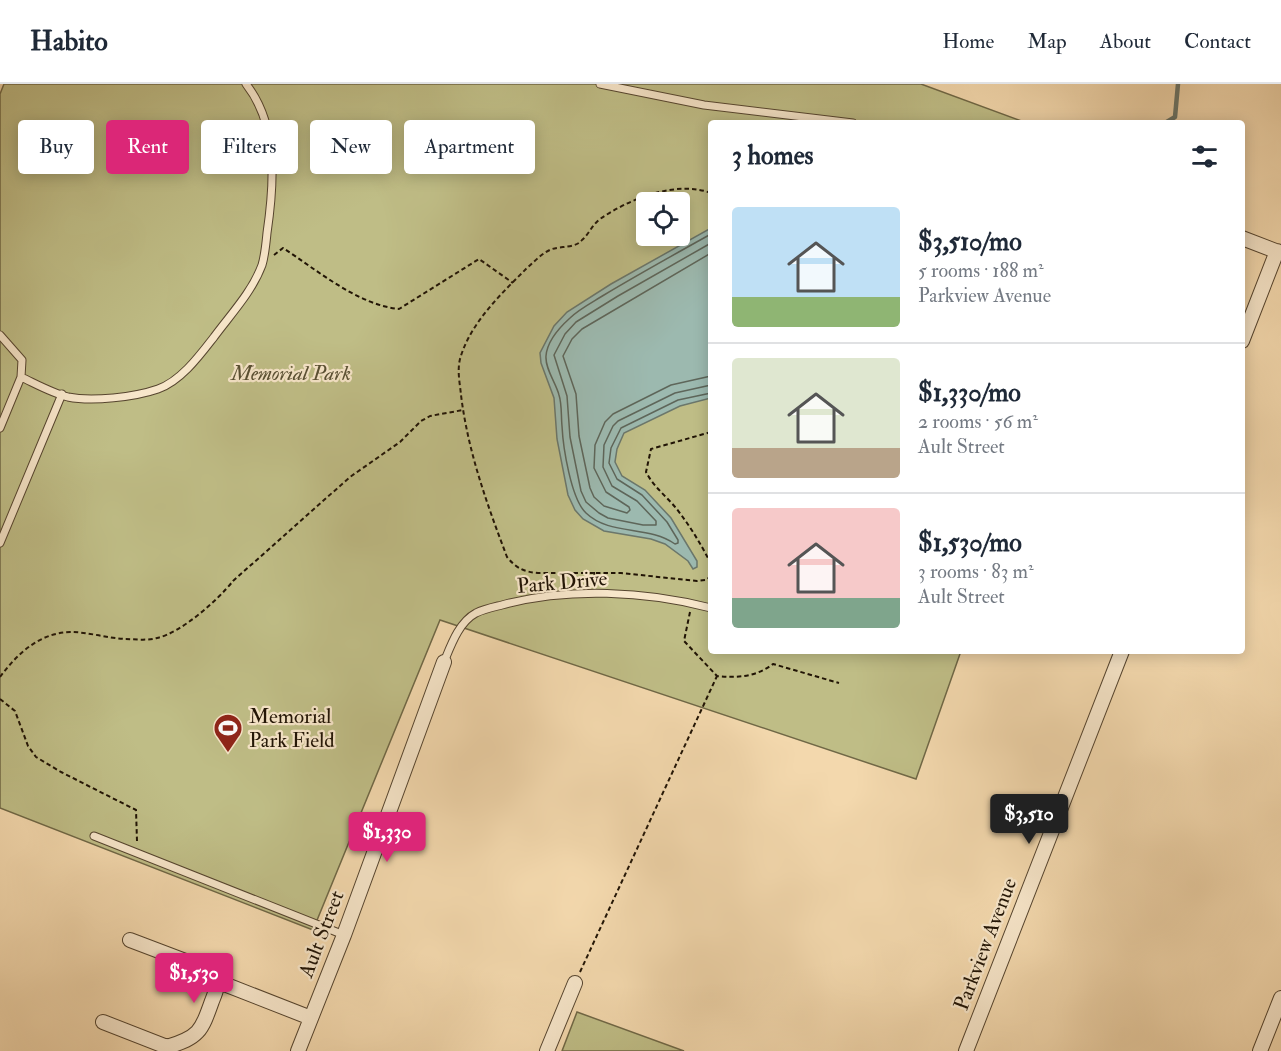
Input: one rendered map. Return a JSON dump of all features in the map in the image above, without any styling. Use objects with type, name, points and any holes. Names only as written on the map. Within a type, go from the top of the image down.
[{"type":"street","points":[[1245,239],[1279,252],[1245,334]]},
{"type":"street","name":"Parkview Avenue","points":[[966,1051],[1121,654]]},
{"type":"street","name":"Ault Street","points":[[298,1051],[344,935],[444,662]]},
{"type":"street","points":[[103,1022],[167,1047],[188,1040],[202,1028],[219,982],[218,973],[130,940]]},
{"type":"street","points":[[219,982],[311,1018]]},
{"type":"street","points":[[547,1051],[575,983]]},
{"type":"street","points":[[1260,1051],[1281,998]]},
{"type":"lane","points":[[21,378],[68,397],[108,399],[136,395],[160,388],[182,373],[205,348],[252,286],[262,264],[273,194],[272,150],[263,116],[246,84]]},
{"type":"lane","points":[[600,84],[704,105],[829,120]]},
{"type":"lane","points":[[0,335],[22,360],[21,378],[0,428]]},
{"type":"lane","points":[[0,543],[62,394]]},
{"type":"lane","name":"Park Drive","points":[[444,662],[456,633],[475,613],[522,600],[610,592],[708,607]]},
{"type":"lane","points":[[94,836],[344,935]]},
{"type":"path","points":[[708,192],[688,188],[639,199],[599,220],[581,243],[552,250],[541,256],[490,308],[474,330],[460,359],[459,369],[463,410],[476,467],[507,557],[517,567],[526,572],[538,573],[621,573],[697,581],[708,578]]},
{"type":"path","points":[[262,264],[283,248],[367,301],[399,309],[479,259],[513,284]]},
{"type":"path","points":[[0,677],[13,660],[35,642],[53,634],[72,632],[143,640],[172,633],[220,597],[233,581],[350,477],[400,442],[421,421],[430,416],[463,410]]},
{"type":"path","points":[[708,433],[651,449],[646,472],[694,533],[708,559]]},
{"type":"path","points":[[692,604],[684,641],[717,676],[737,678],[762,672],[773,664],[839,683]]},
{"type":"path","points":[[575,983],[717,676]]},
{"type":"path","points":[[0,699],[15,711],[28,746],[36,757],[136,810],[138,853]]},
{"type":"green space","name":"Memorial Park","points":[[4,84],[921,84],[1019,120],[708,120],[708,654],[960,654],[916,779],[440,620],[313,930],[0,808],[0,94]]},
{"type":"green space","points":[[577,1012],[684,1051],[562,1051]]},
{"type":"water","points":[[708,230],[708,399],[680,406],[624,433],[617,449],[615,462],[622,476],[645,490],[671,518],[697,561],[697,567],[693,569],[688,561],[665,544],[651,539],[604,531],[583,519],[575,510],[568,495],[557,439],[554,398],[541,363],[540,353],[554,326],[567,312],[679,246],[690,246],[690,240]]},
{"type":"waterway","points":[[1170,120],[1175,117],[1178,84]]},
{"type":"place","name":"Memorial Park Field","points":[[228,754]]}]
